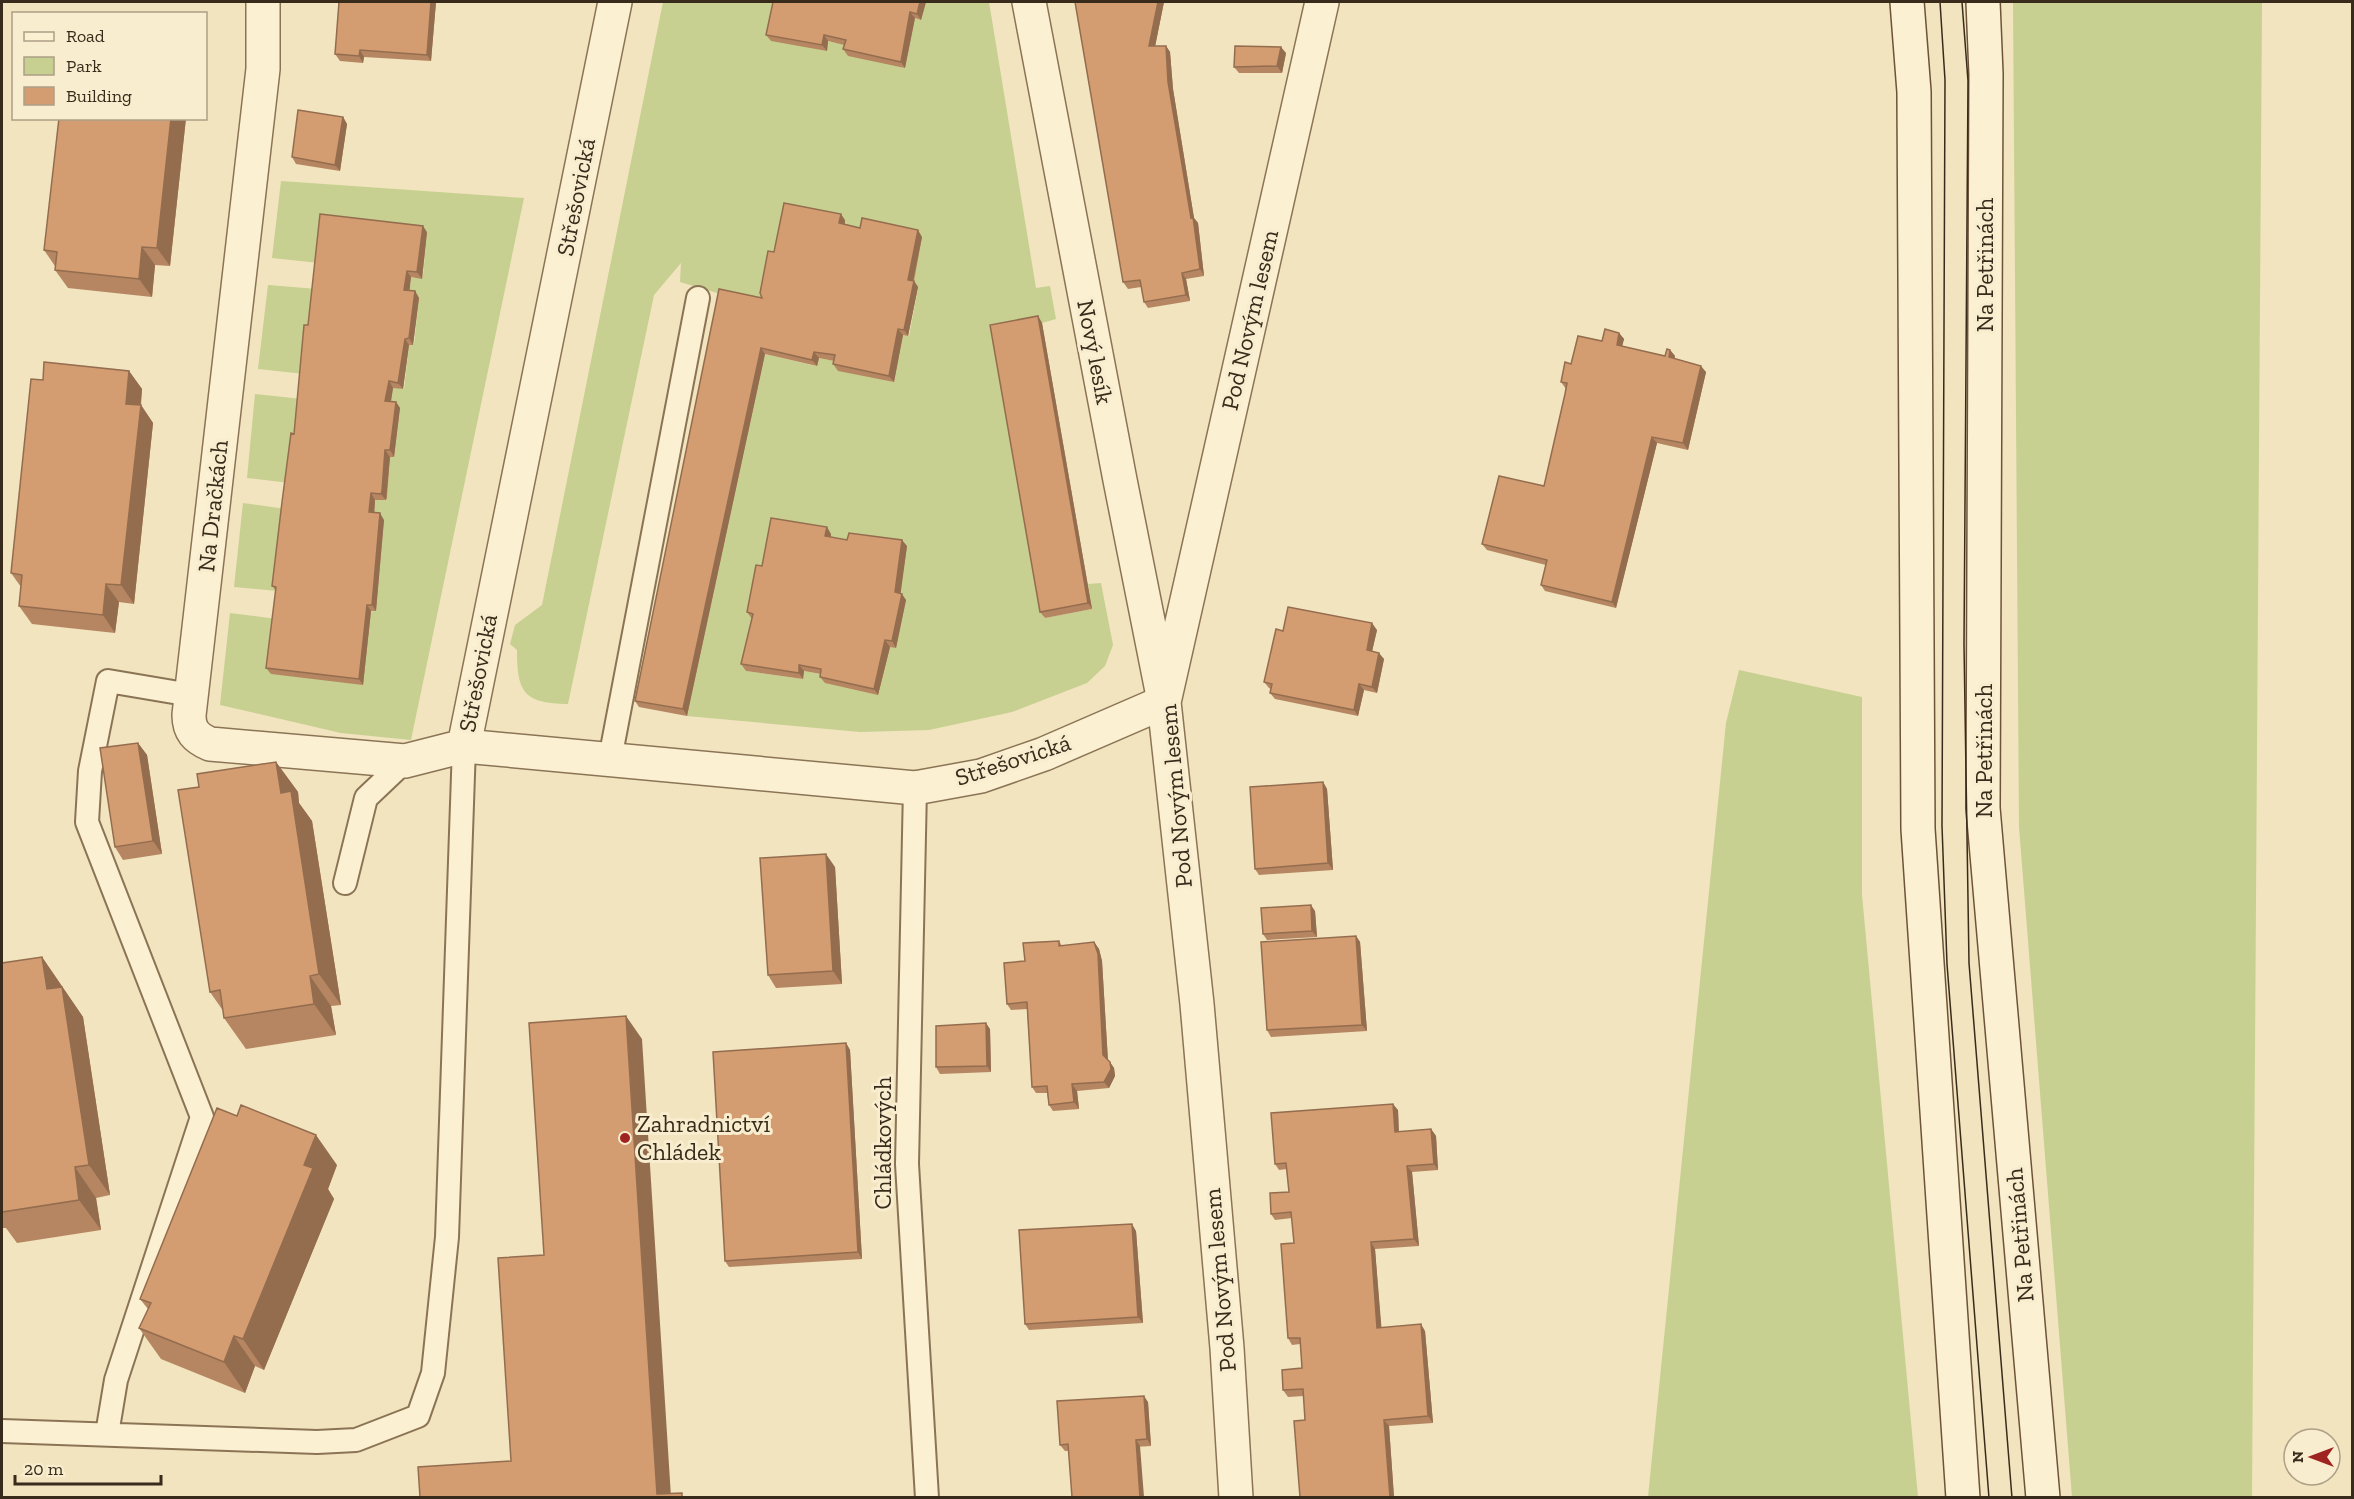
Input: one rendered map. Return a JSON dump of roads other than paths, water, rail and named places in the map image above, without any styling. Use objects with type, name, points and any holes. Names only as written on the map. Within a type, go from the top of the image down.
[{"type":"street","name":"Na Dračkách","points":[[263,2],[263,69],[189,726],[194,734],[210,744],[405,762],[464,746]]},
{"type":"street","name":"Střešovická","points":[[615,2],[464,746],[915,788],[981,776],[1044,754],[1164,702]]},
{"type":"street","name":"Nový lesík","points":[[1029,2],[1164,702]]},
{"type":"street","name":"Pod Novým lesem","points":[[1236,1497],[1227,1348],[1197,1004],[1164,702],[1322,2]]},
{"type":"street","points":[[1907,2],[1914,92],[1918,829],[1963,1497]]},
{"type":"street","name":"Na Petřinách","points":[[1983,2],[1986,85],[1983,808],[2043,1497]]},
{"type":"lane","points":[[610,759],[698,298]]},
{"type":"lane","points":[[107,1434],[116,1380],[202,1118],[87,822],[90,771],[108,681],[192,695]]},
{"type":"lane","points":[[2,1431],[317,1442],[346,1441],[356,1440],[417,1416],[433,1373],[447,1237],[464,746]]},
{"type":"lane","points":[[345,884],[366,798],[405,762]]},
{"type":"lane","name":"Chládkových","points":[[915,788],[907,1164],[927,1497]]},
{"type":"tram line","points":[[1940,2],[1945,80],[1942,826],[1947,964],[1989,1498]]},
{"type":"tram line","points":[[1962,2],[1968,81],[1964,644],[1969,963],[2012,1498]]},
{"type":"place","name":"Zahradnictví Chládek","points":[[625,1138]]}]
